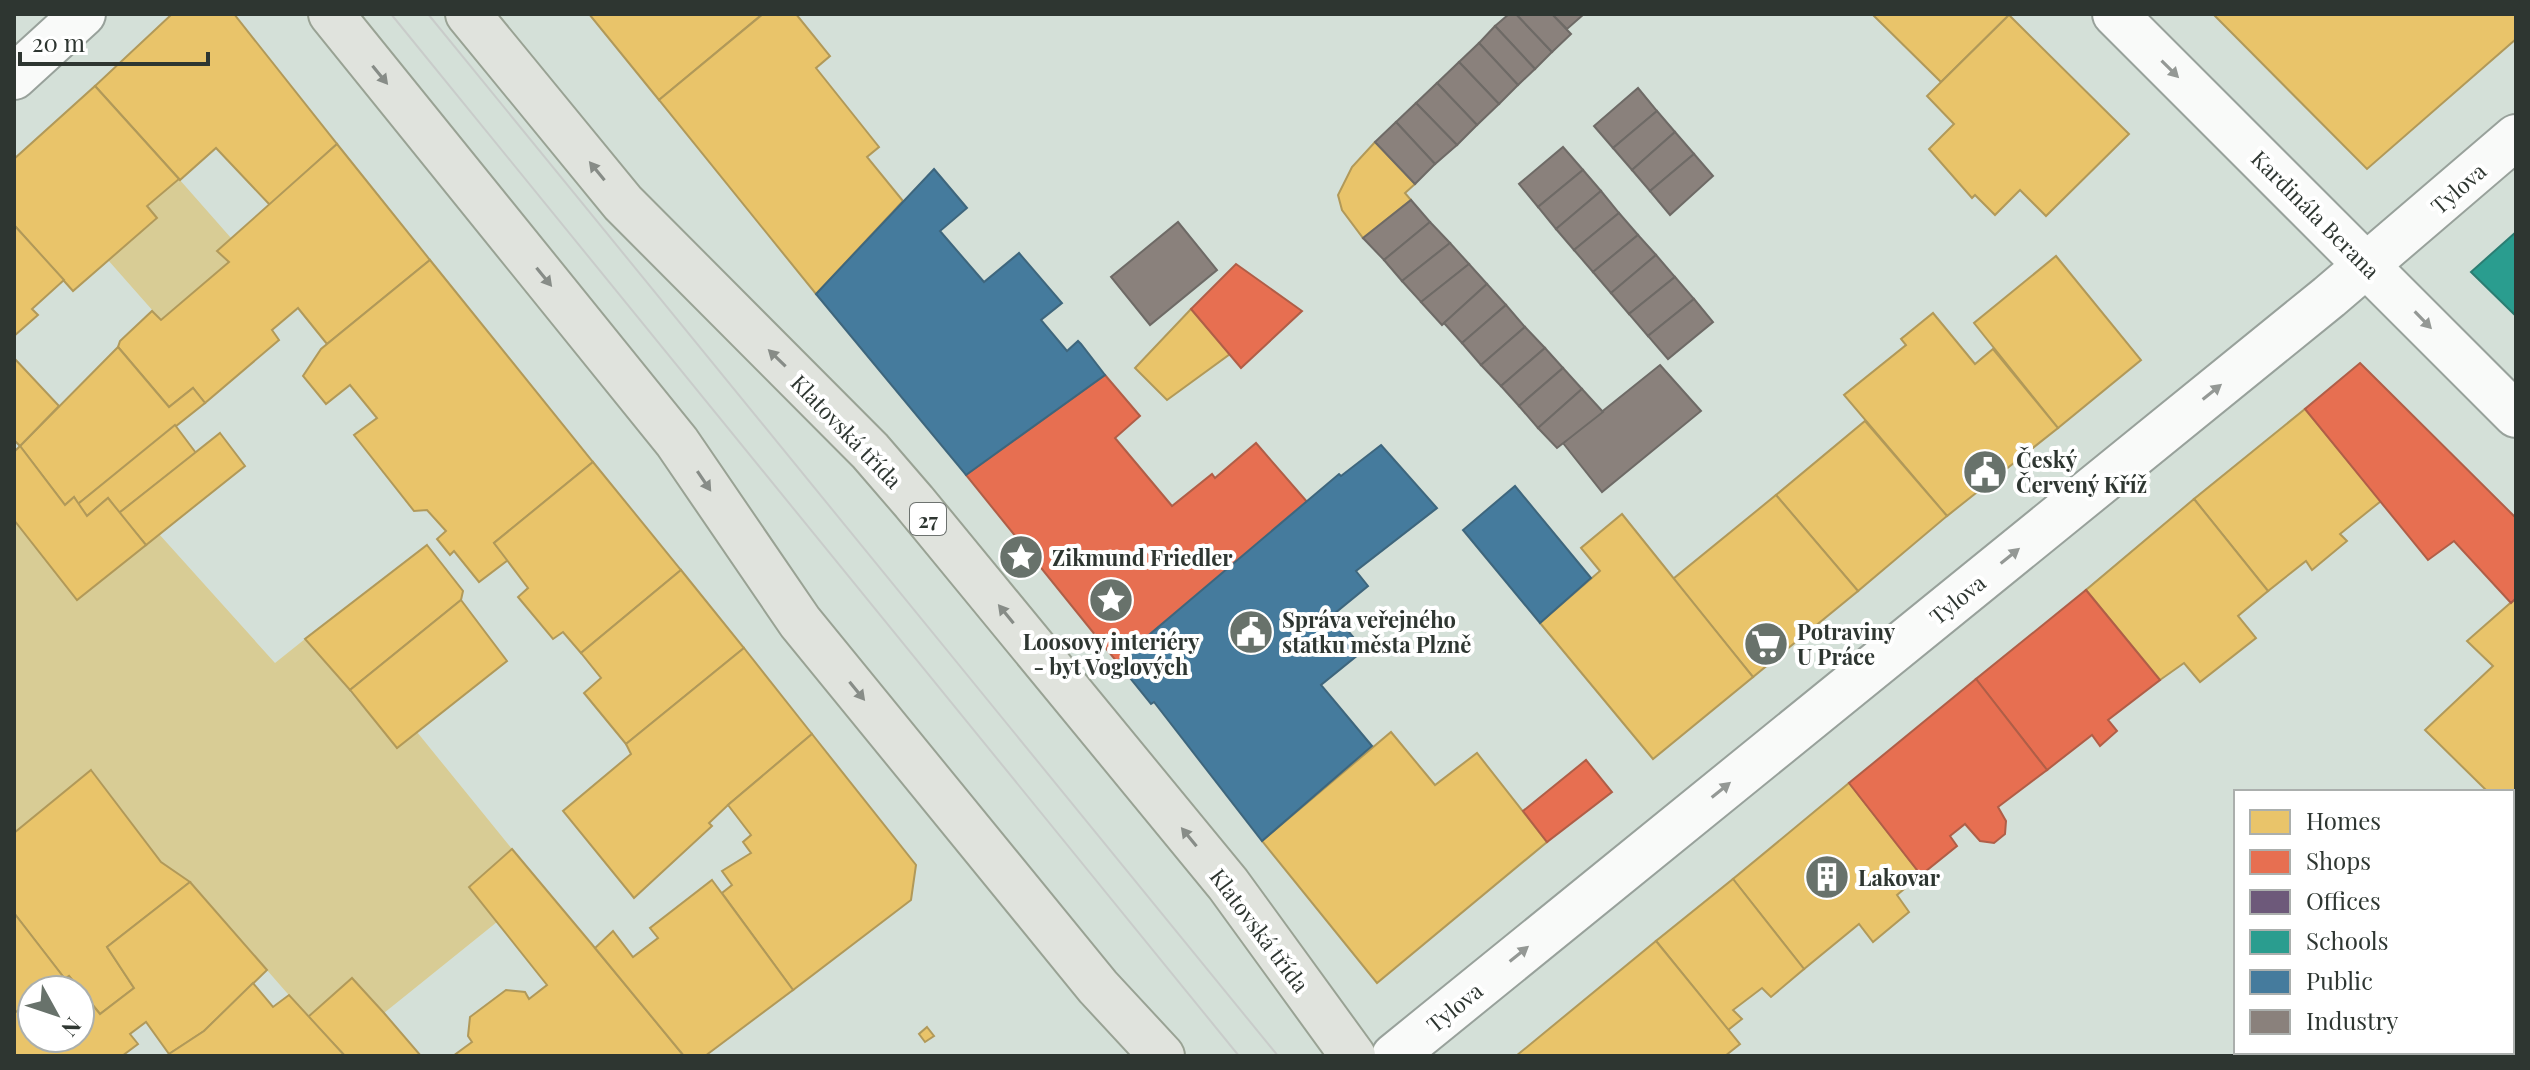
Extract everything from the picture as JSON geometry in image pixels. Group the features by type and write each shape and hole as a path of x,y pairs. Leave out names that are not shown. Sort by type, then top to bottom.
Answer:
{"main road":[{"path":"331,14 677,442 800,622 1098,987 1162,1056"},
{"name":"Klatovská třída","path":"468,14 623,203 870,451 914,502 1228,884 1353,1056"}],"street":[{"path":"14,77 83,14"},
{"name":"Kardinála Berana","path":"2115,14 2516,415"},
{"name":"Tylova","path":"1394,1056 2368,265 2516,137"}],"shaded area":[{"path":"179,179 231,238 218,251 229,262 161,320 108,260 157,219 147,206"},
{"path":"14,520 159,534 275,663 305,639 397,747 417,732 512,849 470,887 497,922 384,1013 352,978 308,1017 190,882 161,862 92,770 14,833"}],"building: Homes":[{"path":"172,14 234,14 337,144 270,205 216,148 180,180 95,86"},
{"path":"589,14 758,14 760,16 659,100"},
{"path":"763,14 796,14 830,56 816,68 879,147 867,157 903,201 816,294 659,100"},
{"path":"1872,14 2008,14 2009,15 1941,82"},
{"path":"2213,14 2516,14 2516,39 2367,169"},
{"path":"2009,15 2129,134 2046,216 2020,190 1995,215 1975,195 1972,198 1929,149 1954,124 1927,96"},
{"path":"95,86 179,179 147,206 157,218 73,291 14,225 14,159"},
{"path":"1375,142 1415,184 1405,193 1411,200 1363,238 1342,210 1338,195 1352,167"},
{"path":"337,144 430,260 327,344 298,308 272,330 279,340 205,403 193,388 169,407 118,347 120,341 152,311 161,320 229,262 217,251"},
{"path":"14,225 64,280 32,309 38,315 14,336"},
{"path":"2056,256 2141,360 2058,428 1974,323"},
{"path":"430,260 593,462 494,543 508,560 479,582 454,551 450,555 437,539 446,531 427,510 414,511 354,435 377,418 350,385 326,404 303,376 321,349"},
{"path":"1191,309 1230,354 1167,400 1135,368"},
{"path":"1933,313 1975,364 1993,349 2058,428 1947,516 1844,395 1906,345 1901,339"},
{"path":"118,347 169,407 193,388 205,403 78,504 74,497 65,505 20,446"},
{"path":"14,358 59,406 20,446 14,440"},
{"path":"2305,409 2381,501 2340,534 2347,541 2312,570 2306,561 2268,591 2194,499"},
{"path":"1865,421 1947,516 1858,591 1776,495"},
{"path":"175,425 196,453 119,513 108,498 87,516 78,504"},
{"path":"220,433 245,466 146,545 119,513"},
{"path":"20,446 65,505 74,497 87,516 108,498 146,545 77,600 14,520 14,452"},
{"path":"593,462 681,570 581,653 563,632 553,639 518,597 528,588 494,543"},
{"path":"1776,495 1858,591 1753,677 1673,579"},
{"path":"2194,499 2268,591 2238,616 2256,638 2200,682 2184,663 2160,680 2086,590"},
{"path":"1622,514 1753,677 1653,759 1540,623 1600,571 1581,548"},
{"path":"427,545 463,591 461,600 350,690 305,639"},
{"path":"681,570 744,648 626,744 584,693 601,678 581,653"},
{"path":"2516,598 2516,820 2514,790 2486,790 2425,730 2493,666 2467,641"},
{"path":"461,600 507,661 397,748 350,690"},
{"path":"744,648 812,734 728,805 709,823 712,826 634,898 563,811 631,754 626,744"},
{"path":"1391,732 1435,785 1477,753 1547,842 1377,983 1262,841"},
{"path":"812,734 916,865 911,900 793,990 722,893 732,885 722,871 751,853 743,842 751,835 728,805"},
{"path":"91,770 161,862 190,882 107,947 134,988 100,1014 96,1009 96,974 61,974 14,913 14,833"},
{"name":"Lakovar","path":"1849,783 1921,875 1897,895 1909,912 1873,942 1859,924 1804,969 1733,879"},
{"path":"512,849 684,1056 453,1056 472,1042 468,1036 470,1017 506,990 525,992 529,999 547,985 469,887"},
{"path":"1733,879 1804,969 1771,997 1762,988 1733,1010 1742,1019 1728,1030 1656,941"},
{"path":"712,880 793,990 705,1056 684,1056 595,948 613,931 633,957 658,938 650,928"},
{"path":"190,882 267,970 204,1031 169,1054 146,1022 130,1034 138,1044 122,1056 14,1056 16,1012 16,1054 96,1054 96,1009 100,1014 134,988 107,947"},
{"path":"14,913 61,974 16,974 14,1013"},
{"path":"1656,941 1740,1044 1725,1056 1516,1056"},
{"path":"352,978 421,1056 345,1056 308,1017"},
{"path":"253,983 273,1007 289,995 345,1056 166,1056 204,1031"},
{"path":"927,1027 934,1036 925,1042 919,1034"}],"building: Shops":[{"path":"1236,264 1302,311 1241,368 1191,309"},
{"path":"2360,363 2516,518 2516,598 2511,603 2454,541 2428,560 2305,409"},
{"path":"1105,375 1140,416 1115,438 1172,506 1212,474 1215,478 1256,443 1308,503 1117,662 966,475"},
{"path":"2086,590 2160,680 2108,720 2117,731 2100,746 2092,735 2047,770 1976,679"},
{"path":"1976,679 2047,770 1998,807 2006,821 2005,834 1994,843 1980,841 1965,824 1950,836 1957,846 1921,875 1849,783"},
{"path":"1586,760 1612,792 1547,842 1523,811"},
{"path":"2514,1038 2516,1040 2516,1056 2443,1056 2514,1054"}],"building: Offices":[{"path":"2516,1014 2516,1040 2514,1038"}],"building: Schools":[{"path":"2516,232 2516,316 2471,272"}],"building: Public":[{"path":"934,169 967,208 940,231 984,282 1019,253 1062,303 1041,320 1067,351 1078,341 1105,375 966,475 816,294"},
{"name":"Správa veřejného statku města Plzně","path":"1381,445 1437,508 1356,571 1368,586 1334,614 1364,650 1321,685 1372,746 1262,841 1154,702 1151,704 1117,662 1339,474 1341,476"},
{"path":"1515,486 1591,578 1540,623 1463,530"}],"building: Industry":[{"path":"1509,14 1516,14 1552,52 1535,69 1495,26"},
{"path":"1516,14 1552,14 1571,34 1552,52"},
{"path":"1552,14 1584,14 1567,29"},
{"path":"1495,26 1535,69 1518,85 1479,43"},
{"path":"1479,43 1518,85 1499,104 1459,62"},
{"path":"1459,62 1499,104 1477,125 1437,83"},
{"path":"1437,83 1477,125 1457,145 1416,103"},
{"path":"1638,88 1657,111 1613,148 1594,126"},
{"path":"1416,103 1457,145 1435,164 1396,122"},
{"path":"1657,111 1675,132 1632,170 1613,148"},
{"path":"1396,122 1435,164 1415,184 1375,142"},
{"path":"1675,132 1694,154 1650,191 1632,170"},
{"path":"1563,147 1583,170 1538,207 1519,184"},
{"path":"1694,154 1713,176 1670,215 1650,191"},
{"path":"1583,170 1601,191 1556,229 1538,207"},
{"path":"1601,191 1619,213 1574,250 1556,229"},
{"path":"1411,200 1430,222 1384,260 1363,238"},
{"path":"1619,213 1638,235 1593,272 1574,250"},
{"path":"1178,222 1217,270 1150,325 1111,277"},
{"path":"1430,222 1450,243 1402,281 1384,260"},
{"path":"1638,235 1656,255 1611,293 1593,272"},
{"path":"1450,243 1469,264 1421,302 1402,281"},
{"path":"1656,255 1675,277 1629,314 1611,293"},
{"path":"1469,264 1487,284 1442,325 1421,302"},
{"path":"1675,277 1694,299 1648,336 1629,314"},
{"path":"1487,284 1506,305 1462,343 1444,323"},
{"path":"1694,299 1713,322 1668,359 1648,336"},
{"path":"1506,305 1525,327 1481,365 1462,343"},
{"path":"1525,327 1545,348 1501,386 1481,365"},
{"path":"1545,348 1563,368 1519,406 1501,386"},
{"path":"1660,365 1701,411 1602,492 1563,443"},
{"path":"1563,368 1582,389 1538,428 1519,406"},
{"path":"1582,389 1603,412 1557,448 1538,428"}],"tram line":[{"path":"391,14 1239,1056"},
{"path":"428,14 1278,1056"}],"place":[{"name":"Český Červený Kříž","path":"1985,472"},
{"name":"Zikmund Friedler","path":"1021,557"},
{"name":"Loosovy interiéry - byt Voglových","path":"1111,600"},
{"name":"Správa veřejného statku města Plzně","path":"1251,632"},
{"name":"Potraviny U Práce","path":"1766,644"},
{"name":"Lakovar","path":"1827,877"}]}
